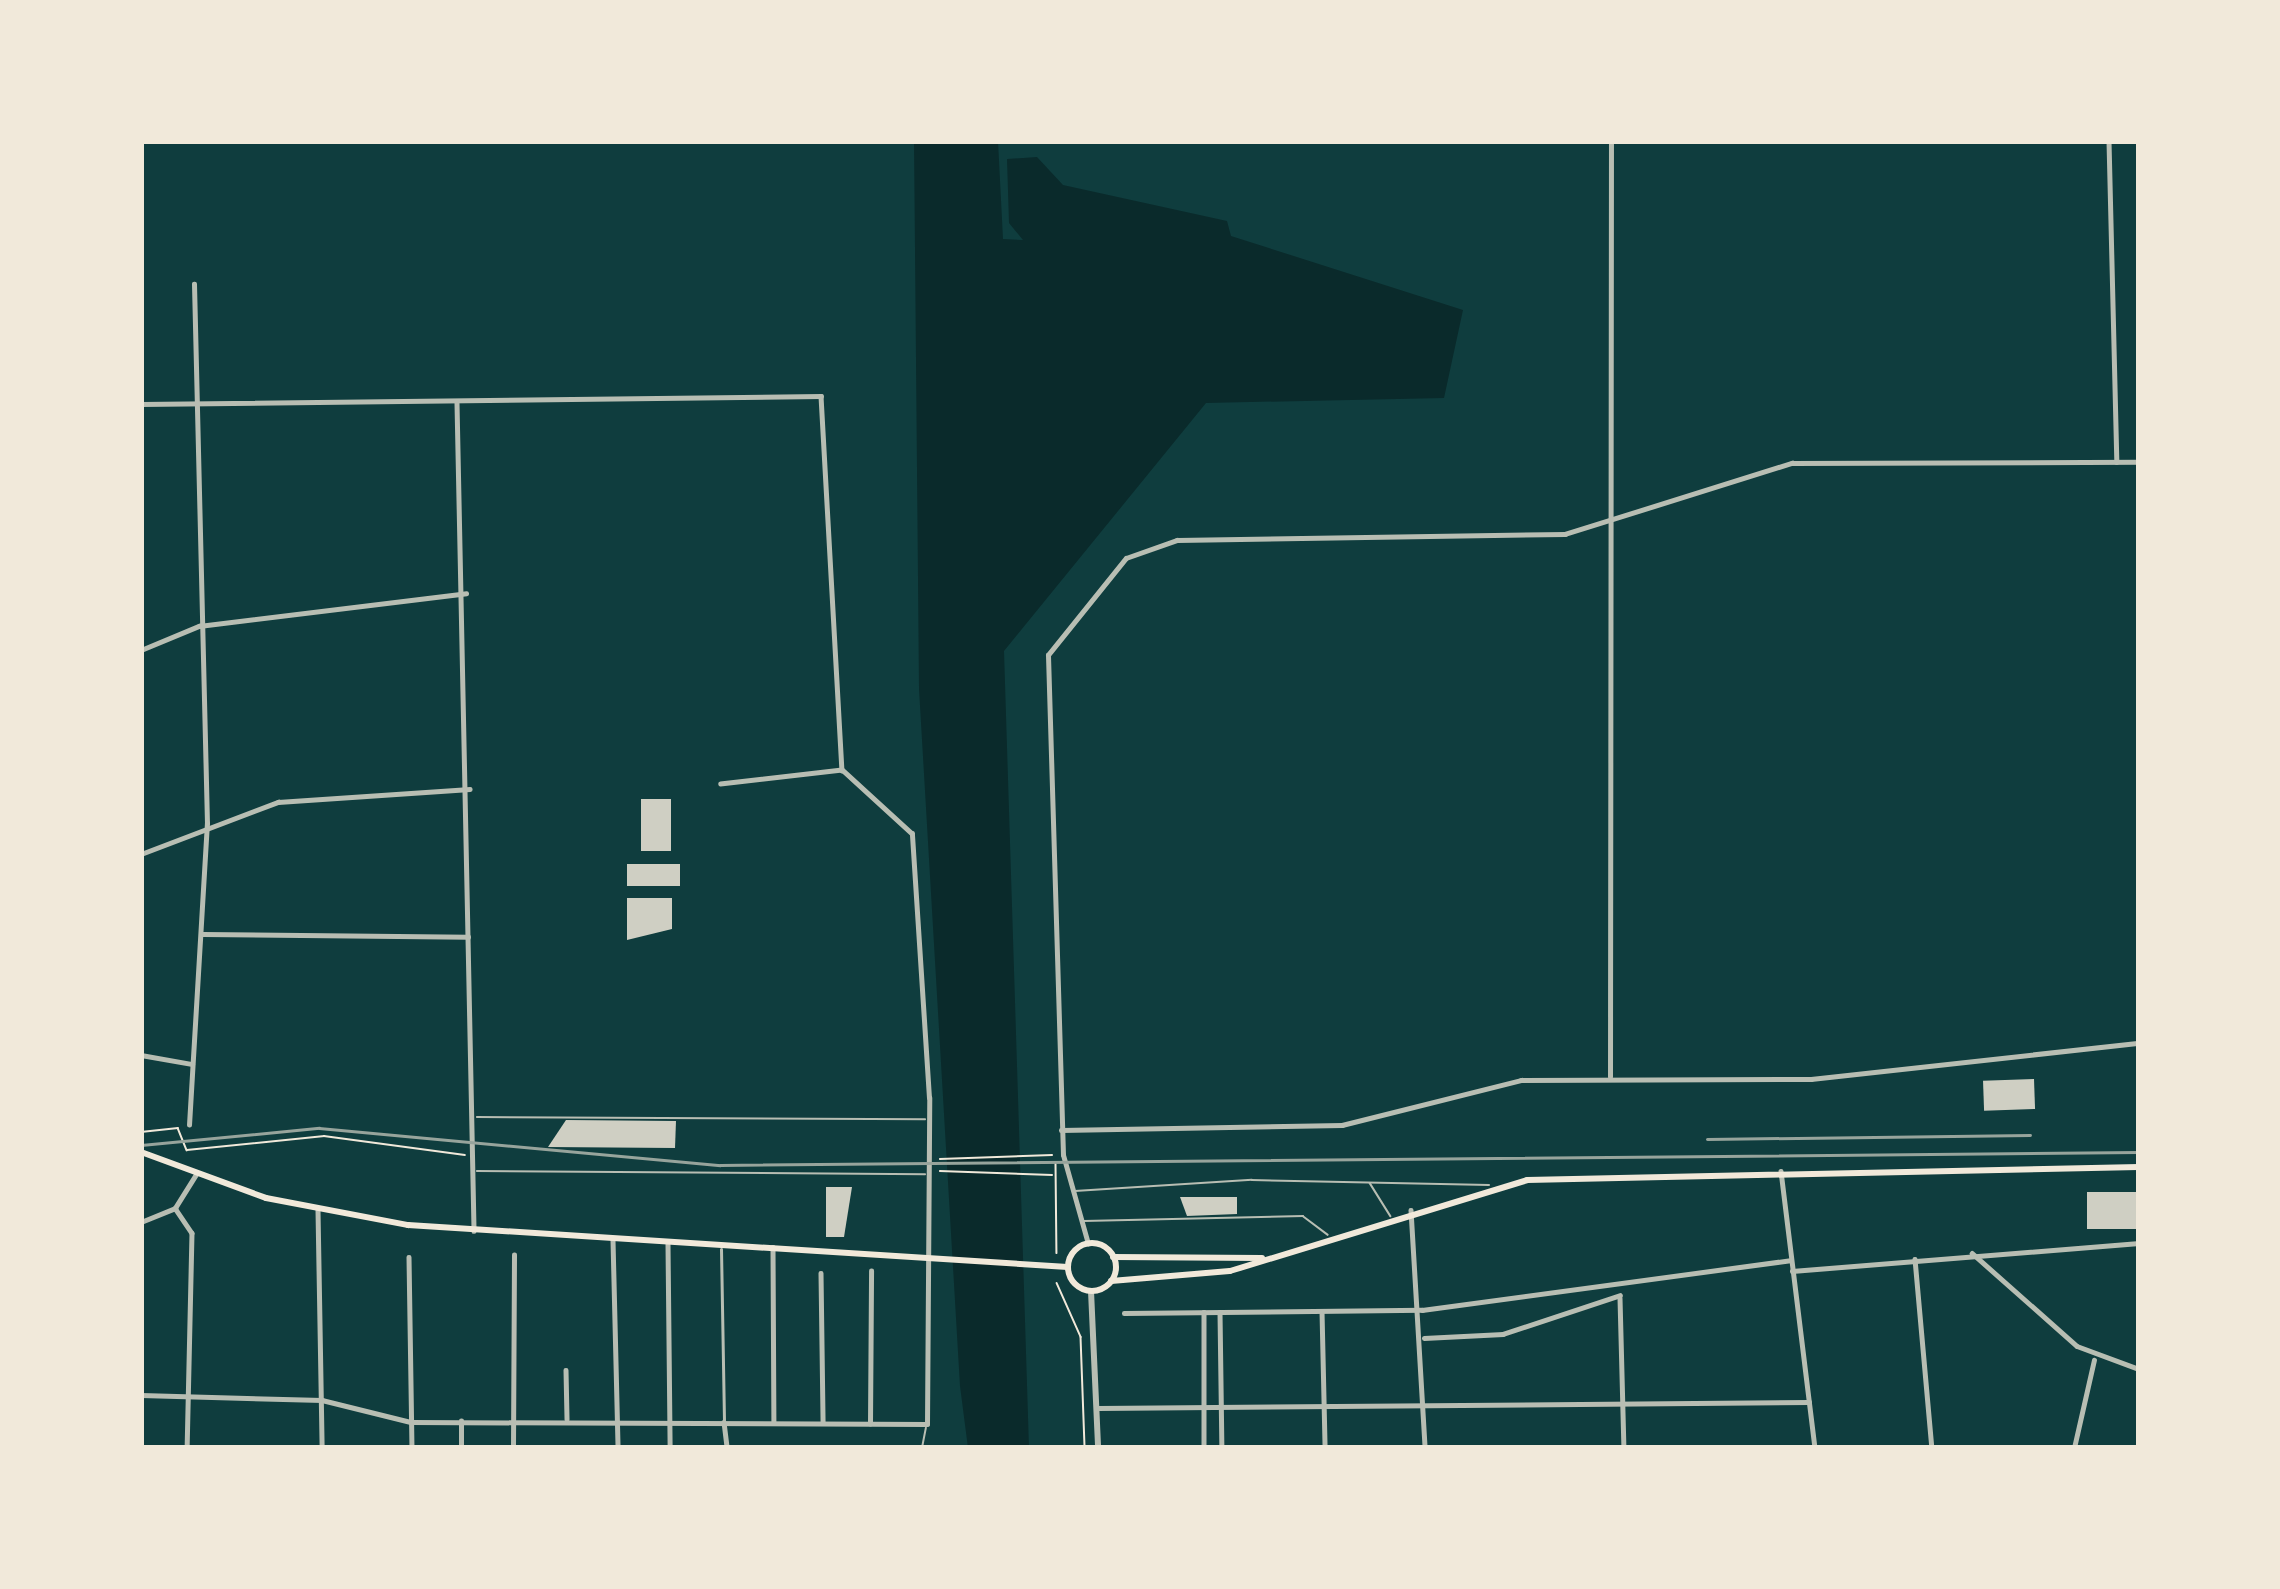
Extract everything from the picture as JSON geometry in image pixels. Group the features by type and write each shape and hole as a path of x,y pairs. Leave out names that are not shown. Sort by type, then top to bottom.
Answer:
{"main road":[{"path":"141,1152 196,1175 318,1210 473,1232 772,1246 950,1264 1068,1267 1091,1291 1111,1281 1271,1258 1489,1186 1781,1171 2139,1167"},
{"path":"1068,1267 1088,1244 1113,1257 1271,1258"},
{"path":"1111,1281 1113,1257"}],"street":[{"path":"1610,1079 1611,141"},
{"path":"2110,141 2117,462"},
{"path":"189,1125 207,824 194,284"},
{"path":"141,404 457,404 820,396 832,746 842,770 901,817 918,856 932,1262 927,1424 670,1418 411,1422 322,1400 141,1395"},
{"path":"457,404 470,789 473,1232"},
{"path":"1088,1244 1070,1193 1061,1130 1048,656 1126,558 1178,540 1541,536 1614,522 1708,480 1792,463 2139,462"},
{"path":"141,650 200,626 466,593"},
{"path":"721,784 842,770"},
{"path":"141,854 207,824 278,802 470,789"},
{"path":"203,934 469,937"},
{"path":"1061,1130 1362,1123 1507,1082 1811,1079 2139,1043"},
{"path":"141,1055 192,1064"},
{"path":"1781,1171 1815,1448"},
{"path":"141,1222 175,1208 196,1175"},
{"path":"175,1208 192,1233 187,1448"},
{"path":"318,1210 322,1448"},
{"path":"1412,1210 1423,1310 1425,1448"},
{"path":"613,1240 619,1448"},
{"path":"668,1243 670,1448"},
{"path":"1792,1271 2139,1243"},
{"path":"720,1245 728,1448"},
{"path":"772,1246 774,1421"},
{"path":"1972,1253 2094,1358 2139,1370"},
{"path":"514,1255 514,1448"},
{"path":"409,1257 412,1448"},
{"path":"1124,1312 1423,1310 1620,1291 1790,1259"},
{"path":"1915,1259 1932,1448"},
{"path":"870,1424 871,1270"},
{"path":"821,1273 823,1423"},
{"path":"1091,1291 1098,1448"},
{"path":"1423,1338 1503,1334 1620,1291"},
{"path":"1620,1291 1624,1448"},
{"path":"1322,1311 1325,1448"},
{"path":"1204,1312 1204,1448"},
{"path":"1220,1312 1222,1448"},
{"path":"2074,1448 2094,1358"},
{"path":"566,1370 567,1419"},
{"path":"1098,1408 1622,1409 1809,1402"},
{"path":"461,1421 461,1448"}],"lane":[{"path":"471,1118 929,1119"},
{"path":"473,1171 930,1172"},
{"path":"1367,1180 1391,1216"},
{"path":"1070,1193 1367,1180 1489,1186"},
{"path":"1081,1222 1303,1216 1330,1238"},
{"path":"922,1448 927,1424"}],"path":[{"path":"141,1132 178,1128 187,1150 324,1136 476,1156"},
{"path":"943,1159 1056,1155 1057,1253"},
{"path":"930,1172 1056,1175"},
{"path":"1058,1219 1076,1211"},
{"path":"1057,1282 1082,1337 1085,1448"}],"water":[{"path":"914,141 998,141 1003,239 1023,240 1009,223 1007,159 1037,157 1063,185 1227,221 1231,236 1463,310 1444,398 1206,403 1004,651 1029,1448 968,1448 960,1386 919,689"}],"building":[{"path":"641,799 671,799 671,851 641,851"},
{"path":"627,864 680,864 680,886 627,886"},
{"path":"627,898 672,898 672,929 627,940"},
{"path":"2034,1079 2035,1109 1984,1111 1983,1081"},
{"path":"566,1120 676,1121 675,1148 548,1147"},
{"path":"826,1187 852,1187 844,1237 826,1237"},
{"path":"2087,1192 2139,1192 2139,1229 2087,1229"},
{"path":"1180,1197 1237,1197 1237,1214 1187,1216"}],"railway":[{"path":"141,1145 319,1128 720,1165 2139,1152"},
{"path":"1707,1139 2030,1135"}]}
